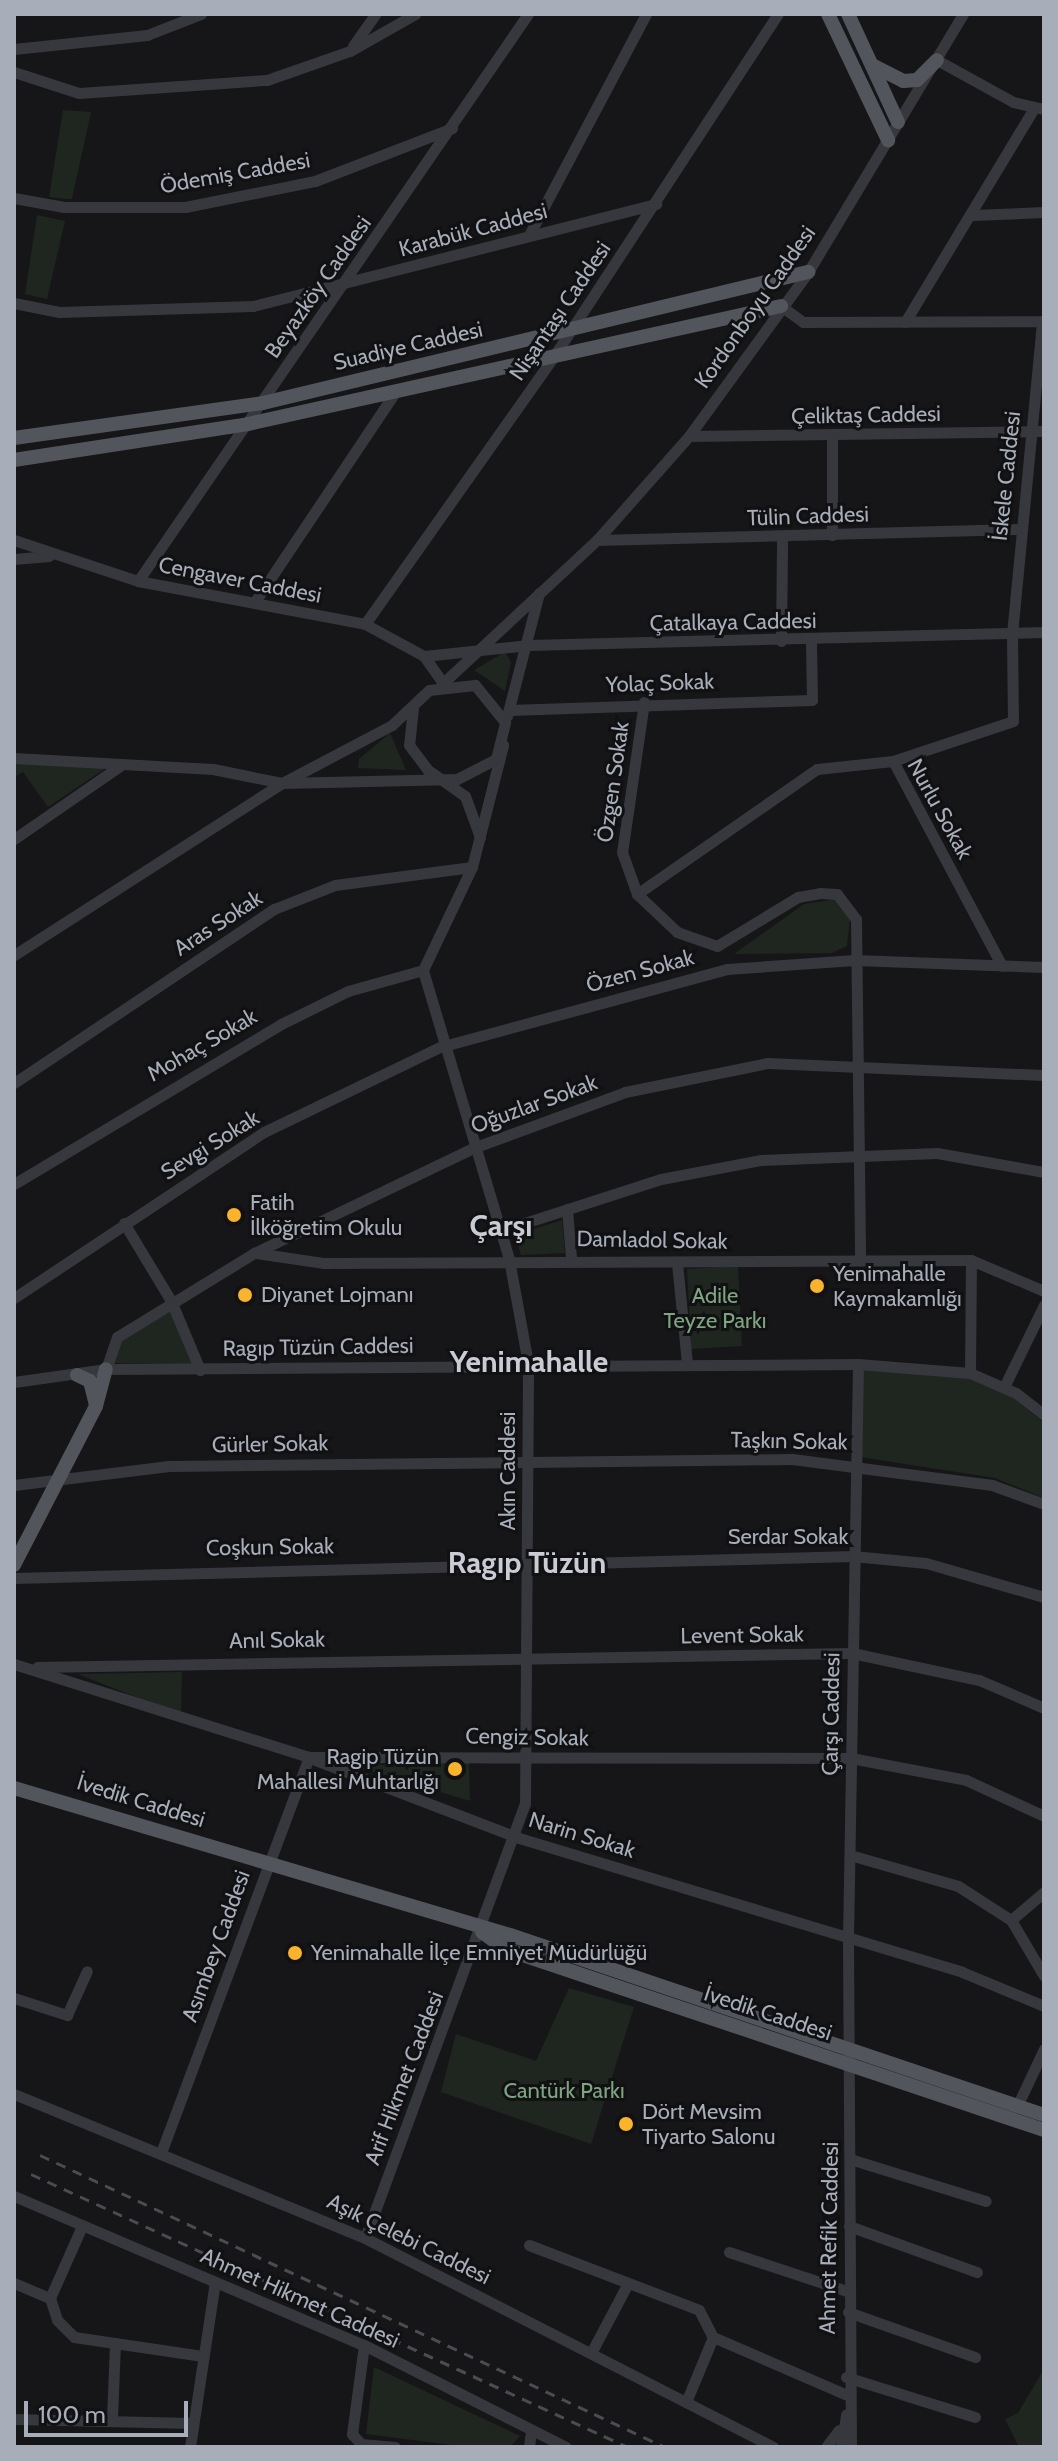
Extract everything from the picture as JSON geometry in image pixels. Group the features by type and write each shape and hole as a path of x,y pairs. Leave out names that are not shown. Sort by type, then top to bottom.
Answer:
{"main road":[{"path":"828,14 888,140"},
{"path":"851,16 868,61 898,122"},
{"path":"868,61 903,81 917,80 937,60"},
{"name":"Suadiye Caddesi","path":"14,438 263,403 808,272"},
{"name":"Suadiye Caddesi","path":"14,460 248,424 781,306"},
{"path":"14,1565 96,1406 106,1369"},
{"path":"77,1375 90,1381 96,1406"},
{"name":"İvedik Caddesi","path":"14,1788 268,1863 482,1932 505,1949 1018,2104 1044,2115"},
{"name":"İvedik Caddesi","path":"851,2056 1044,2130"}],"street":[{"path":"14,49 147,35 201,14"},
{"path":"350,51 375,14"},
{"path":"14,72 59,92 161,92 267,80 350,51 415,14"},
{"name":"Beyazköy Caddesi","path":"138,581 263,403 341,285 454,127 528,14"},
{"path":"529,235 646,14"},
{"name":"Nişantaşı Caddesi","path":"365,624 554,356 778,14"},
{"name":"Kordonboyu Caddesi","path":"443,683 475,649 597,540 689,436 808,272 963,14"},
{"path":"838,35 851,16"},
{"path":"905,322 1039,109 937,60"},
{"name":"Ödemiş Caddesi","path":"14,198 64,207 185,207 315,181 454,127"},
{"name":"Karabük Caddesi","path":"14,303 59,312 253,306 656,204"},
{"path":"973,215 1044,212"},
{"path":"781,306 803,322 1043,321"},
{"name":"İskele Caddesi","path":"893,761 1013,721 1012,634 1020,529 1038,431 1043,321"},
{"path":"254,603 395,392"},
{"name":"Çeliktaş Caddesi","path":"689,436 832,437 1038,431"},
{"path":"832,437 832,535"},
{"name":"Tülin Caddesi","path":"597,540 1020,529"},
{"path":"781,641 782,537"},
{"name":"Cengaver Caddesi","path":"14,540 51,556 138,581 365,624 424,656 443,683"},
{"path":"14,559 51,556"},
{"path":"423,970 472,867 503,745 505,722 529,645 539,593"},
{"name":"Çatalkaya Caddesi","path":"424,656 529,645 811,641 1044,632"},
{"name":"Yolaç Sokak","path":"509,710 644,702 812,700 811,641"},
{"path":"14,955 282,783 334,761 443,683 475,685 505,722"},
{"path":"417,701 409,745 465,796 480,837"},
{"name":"Özgen Sokak","path":"644,702 622,852 637,894 677,932 717,946 798,897 837,894 861,936 855,960"},
{"path":"14,758 213,769 282,783 472,777 503,745"},
{"name":"Nurlu Sokak","path":"637,894 808,774 893,761 1002,966"},
{"path":"14,839 120,766"},
{"name":"Aras Sokak","path":"14,1083 274,909 335,885 472,867"},
{"path":"855,960 855,1153 860,1258"},
{"name":"Özen Sokak","path":"440,1047 727,969 855,960 1044,967"},
{"name":"Akın Caddesi","path":"423,970 440,1047 509,1259 528,1363 527,1655 519,1838 482,1932"},
{"name":"Mohaç Sokak","path":"14,1184 281,1024 348,991 423,970"},
{"name":"Sevgi Sokak","path":"14,1298 264,1132 440,1047"},
{"name":"Oğuzlar Sokak","path":"106,1369 117,1337 171,1301 254,1253 473,1148 625,1092 768,1063 856,1063 1044,1075"},
{"path":"500,1231 704,1171 855,1153 937,1153 1044,1172"},
{"path":"567,1209 571,1258"},
{"path":"124,1223 171,1301 200,1370"},
{"name":"Damladol Sokak","path":"254,1253 324,1263 571,1258 677,1263 860,1258 971,1260 1044,1291"},
{"path":"970,1373 971,1260"},
{"path":"677,1263 687,1363"},
{"path":"1004,1387 1044,1305"},
{"name":"Ragıp Tüzün Caddesi","path":"14,1382 106,1369 528,1363 858,1364 970,1373 1004,1387 1044,1415"},
{"name":"Çarşı Caddesi","path":"851,2056 848,1938 858,1364"},
{"name":"Taşkın Sokak","path":"527,1462 854,1462 992,1485 1044,1504"},
{"name":"Gürler Sokak","path":"14,1485 169,1466 527,1462"},
{"name":"Serdar Sokak","path":"527,1563 853,1556 926,1563 1044,1597"},
{"name":"Coşkun Sokak","path":"14,1578 527,1563"},
{"name":"Levent Sokak","path":"527,1655 852,1653 979,1680 1044,1708"},
{"name":"Anıl Sokak","path":"28,1667 527,1655"},
{"name":"Cengiz Sokak","path":"14,1664 309,1757 851,1758 966,1780 1044,1816"},
{"name":"Narin Sokak","path":"309,1757 519,1838 962,1972 1044,2006"},
{"name":"Asımbey Caddesi","path":"162,2150 309,1757"},
{"path":"850,1855 958,1886 1011,1920 1044,1976"},
{"path":"1011,1920 1044,1892"},
{"name":"Arif Hikmet Caddesi","path":"365,2238 482,1932"},
{"path":"14,1998 67,2015 87,1971"},
{"path":"1018,2104 1044,2049"},
{"name":"Ahmet Refik Caddesi","path":"841,2447 847,2395 851,2056"},
{"name":"Aşık Çelebi Caddesi","path":"14,2094 162,2150 365,2238 774,2447"},
{"path":"850,2159 986,2201"},
{"name":"Ahmet Hikmet Caddesi","path":"14,2196 364,2345 566,2447"},
{"path":"82,2226 50,2298 57,2320 74,2337 203,2356"},
{"path":"849,2226 977,2272"},
{"path":"529,2245 699,2310 713,2337 847,2395"},
{"path":"729,2252 847,2291"},
{"path":"190,2447 215,2282"},
{"path":"14,2283 50,2298"},
{"path":"591,2353 628,2283"},
{"path":"848,2312 975,2357"},
{"path":"686,2402 713,2337"},
{"path":"112,2418 115,2343"},
{"path":"364,2345 352,2434 361,2444 395,2447"},
{"path":"846,2377 975,2417"},
{"path":"14,2419 112,2418 193,2423"},
{"path":"826,2447 844,2420"},
{"name":"Ahmet Refik Caddesi","path":"844,2420 851,2447"},
{"path":"529,2447 531,2430"}],"green space":[{"path":"63,110 91,112 72,199 49,197"},
{"path":"37,215 65,221 47,299 25,294"},
{"path":"505,652 511,662 505,691 474,670"},
{"path":"390,733 406,770 358,768 359,759"},
{"path":"14,762 106,768 48,807 23,772 14,777"},
{"path":"836,899 850,919 847,946 832,953 734,954 804,904"},
{"path":"562,1220 565,1253 521,1255 515,1235"},
{"name":"Adile Teyze Parkı","path":"738,1266 742,1346 691,1349 687,1269"},
{"path":"171,1306 195,1364 114,1363 121,1340"},
{"path":"864,1365 968,1378 1014,1398 1044,1423 1044,1498 995,1478 860,1457"},
{"path":"182,1672 181,1715 78,1674"},
{"path":"469,1761 470,1801 354,1766"},
{"name":"Cantürk Parkı","path":"569,1988 634,2007 591,2144 441,2092 456,2034 536,2061"},
{"path":"374,2367 520,2436 510,2447 466,2447 366,2434"},
{"path":"1044,2369 1044,2447 1019,2447 1005,2419 1018,2413"}],"railway":[{"path":"40,2155 665,2447"},
{"path":"31,2174 628,2447"}],"place":[{"name":"Fatih İlköğretim Okulu","path":"234,1215"},
{"name":"Yenimahalle Kaymakamlığı","path":"817,1286"},
{"name":"Diyanet Lojmanı","path":"245,1295"},
{"name":"Ragip Tüzün Mahallesi Muhtarlığı","path":"455,1769"},
{"name":"Yenimahalle İlçe Emniyet Müdürlüğü","path":"295,1953"},
{"name":"Dört Mevsim Tiyarto Salonu","path":"626,2124"}],"district":[{"name":"Çarşı","path":"501,1226"},
{"name":"Yenimahalle","path":"529,1362"},
{"name":"Ragıp Tüzün","path":"527,1563"}]}
